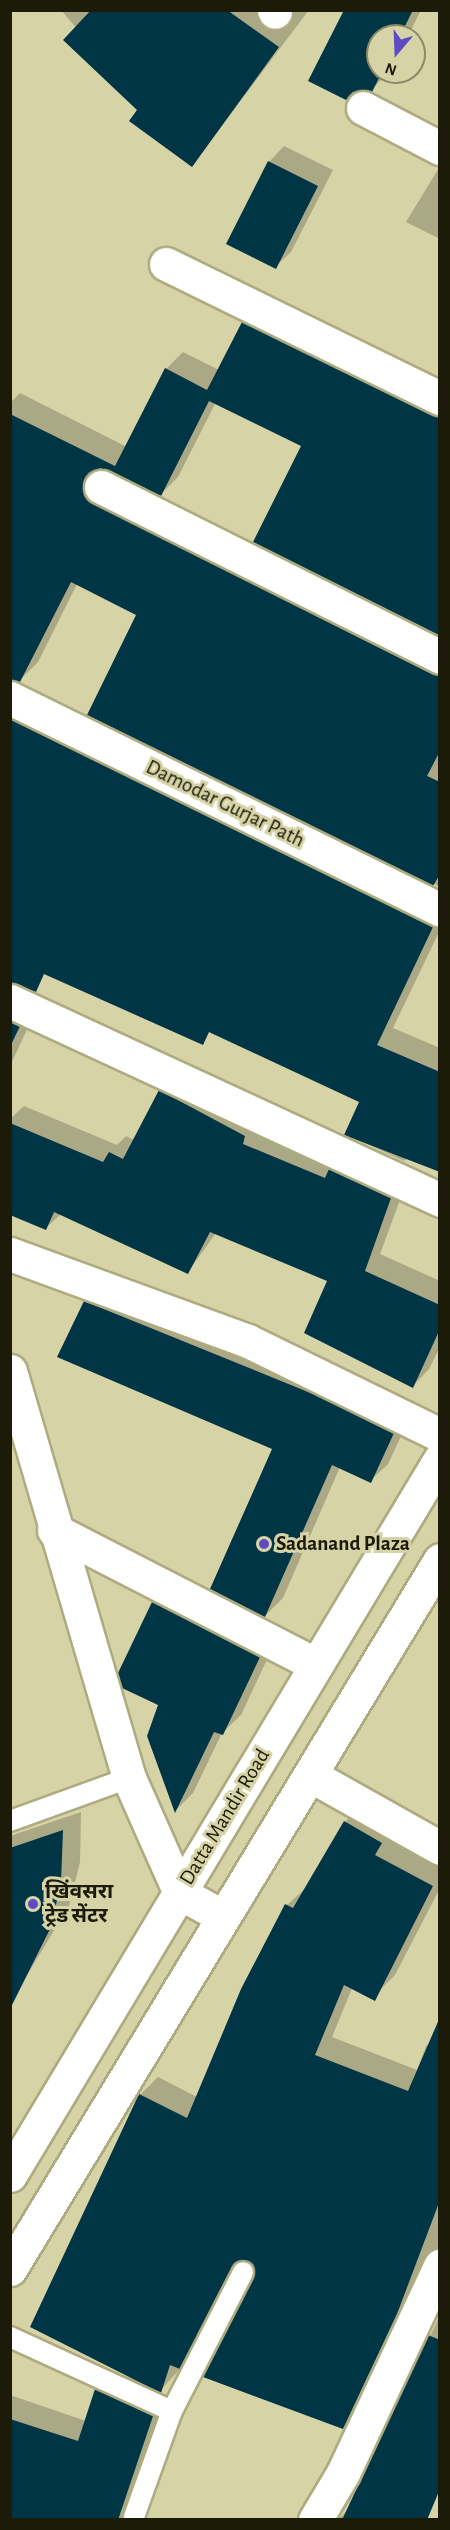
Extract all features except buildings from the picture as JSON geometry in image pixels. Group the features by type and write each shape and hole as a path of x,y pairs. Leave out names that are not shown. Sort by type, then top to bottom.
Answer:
{"street":[{"path":"363,108 440,148"},
{"path":"166,264 440,398"},
{"path":"101,487 440,657"},
{"name":"Damodar Gurjar Path","path":"10,698 440,910"},
{"path":"10,1000 440,1200"},
{"path":"10,1254 248,1341 440,1435"},
{"path":"10,1371 54,1530 129,1778 180,1893 220,1916"},
{"name":"Datta Mandir Road","path":"10,2175 440,1459"},
{"path":"54,1530 315,1664"},
{"path":"10,2269 220,1916 310,1775 440,1560"},
{"path":"310,1775 440,1848"},
{"path":"315,2520 343,2473 440,2266"}],"lane":[{"path":"10,1821 129,1778"},
{"path":"134,2517 172,2410 243,2272"},
{"path":"10,2337 172,2410"}],"place":[{"name":"Sadanand Plaza","path":"264,1544"},
{"name":"खिंवसरा ट्रेड सेंटर","path":"33,1904"}]}
